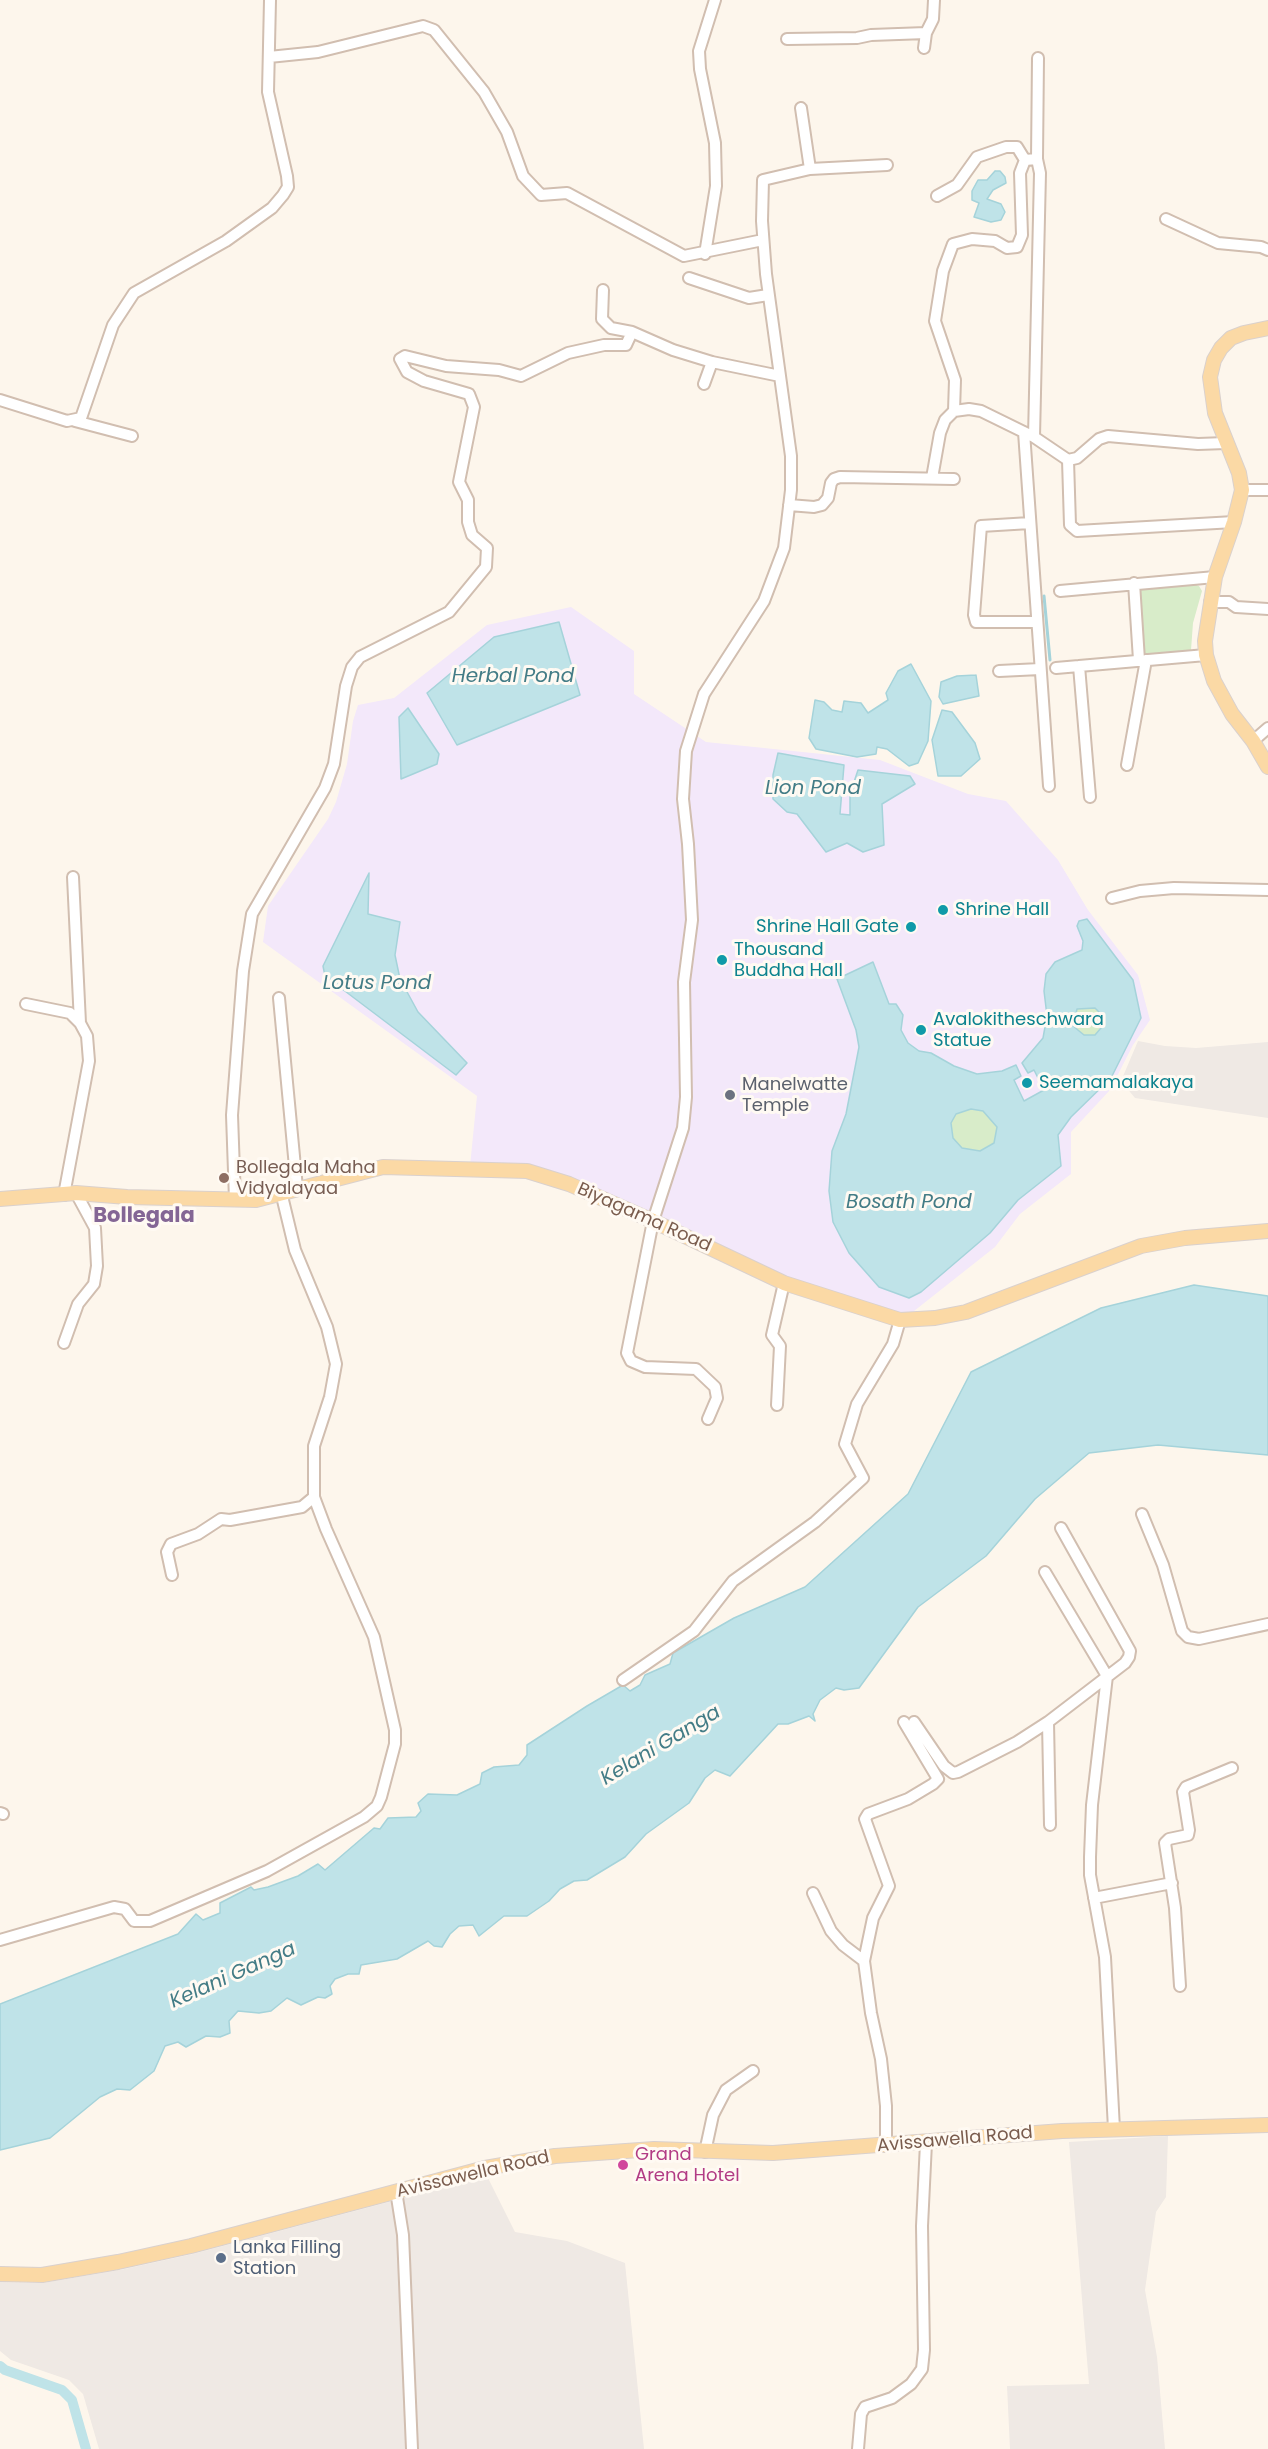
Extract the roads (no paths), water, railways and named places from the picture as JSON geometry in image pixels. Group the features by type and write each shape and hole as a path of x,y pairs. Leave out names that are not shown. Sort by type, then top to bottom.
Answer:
{"main road":[{"path":"1268,328 1231,338 1214,360 1210,377 1215,413 1239,473 1242,490 1234,522 1215,577 1206,628 1206,655 1214,681 1232,714 1253,741 1268,767"},
{"name":"Biyagama Road","path":"0,1199 70,1194 256,1200 383,1167 527,1171 568,1184 653,1221 784,1283 900,1320 935,1318 966,1312 1141,1246 1185,1238 1268,1231"},
{"name":"Avissawella Road","path":"5,2274 42,2275 118,2262 191,2246 486,2168 555,2156 654,2150 773,2153 1114,2129 1268,2125"}],"street":[{"path":"0,400 68,421 81,417 113,325 134,293 235,234 272,208 288,187 269,104 270,0"},
{"path":"705,254 716,186 715,143 700,69 699,51 715,0"},
{"path":"924,48 926,33 933,19 934,0"},
{"path":"269,57 318,52 423,26 434,30 484,92 507,132 524,177 541,195 567,194 684,256 705,254 763,240"},
{"path":"787,39 857,38 871,35 926,33"},
{"path":"1038,58 1037,159 1040,173 1029,434 1030,524 1049,786"},
{"path":"801,108 810,169"},
{"path":"938,196 957,185 977,157 1006,147 1017,147 1025,160"},
{"path":"1025,160 1037,159"},
{"path":"954,411 955,380 935,321 943,271 953,244 972,239 995,241 1006,248 1017,247 1022,235 1020,173 1025,160"},
{"path":"708,1419 717,1398 715,1387 696,1369 645,1367 631,1361 627,1353 653,1221 683,1128 686,1097 684,982 692,920 683,799 686,751 704,694 764,601 784,548 789,505 791,456 768,295 763,240 763,180 810,169 887,165"},
{"path":"1166,219 1218,243 1261,247 1268,250"},
{"path":"689,278 749,298 768,295"},
{"path":"603,290 602,318 611,328 632,332 673,350 712,362 780,376"},
{"path":"235,1200 232,1115 243,971 252,914 325,788 334,764 346,686 352,667 360,657 449,612 486,567 487,548 472,535 468,522 468,500 459,482 474,407 469,394 424,381 407,372 400,359 405,356 446,366 499,369 521,376 568,353 604,345 626,345 632,332"},
{"path":"704,384 712,362"},
{"path":"932,478 940,433 945,420 954,411 969,409 981,411 1029,434 1068,460 1077,458 1099,439 1108,436 1198,444 1226,443"},
{"path":"75,420 132,436"},
{"path":"1068,460 1070,525 1077,531 1234,522"},
{"path":"789,505 814,507 822,505 828,498 831,483 840,477 954,478"},
{"path":"1242,490 1268,490"},
{"path":"1030,524 981,526 974,615 976,622 1037,622"},
{"path":"1060,591 1215,577"},
{"path":"1127,765 1143,660 1134,583"},
{"path":"1210,602 1229,602 1236,607 1268,609"},
{"path":"1056,668 1206,655"},
{"path":"1079,666 1090,797"},
{"path":"999,671 1040,669"},
{"path":"1253,741 1268,728"},
{"path":"73,877 80,1023"},
{"path":"1112,898 1140,891 1174,888 1268,890"},
{"path":"279,998 297,1188"},
{"path":"26,1004 70,1014 80,1023 87,1036 89,1061 70,1194 95,1228 98,1266 94,1284 78,1304 64,1343"},
{"path":"0,1940 114,1906 125,1909 134,1921 150,1921 267,1871 364,1817 377,1806 388,1777 395,1744 395,1730 374,1637 326,1529 315,1497 314,1446 330,1396 336,1364 327,1327 295,1250 281,1192"},
{"path":"777,1405 780,1346 772,1335 784,1283"},
{"path":"623,1680 694,1631 734,1581 815,1522 863,1478 845,1444 856,1404 893,1344 900,1320"},
{"path":"172,1575 168,1552 171,1544 198,1534 221,1519 230,1520 302,1507 315,1497"},
{"path":"1142,1514 1163,1565 1182,1631 1188,1637 1199,1639 1268,1624"},
{"path":"886,2146 886,2106 881,2059 871,2013 864,1961 873,1918 889,1886 865,1819 868,1814 908,1799 938,1779 909,1722 944,1766 953,1773 1009,1746 1048,1722 1130,1657 1130,1651 1061,1528"},
{"path":"1045,1572 1107,1676 1090,1828 1090,1875 1106,1957 1114,2129"},
{"path":"1048,1722 1050,1825"},
{"path":"1180,1986 1172,1883 1166,1843 1169,1839 1188,1835 1183,1792 1186,1787 1232,1768"},
{"path":"1094,1898 1172,1883"},
{"path":"813,1893 831,1931 843,1946 864,1961"},
{"path":"705,2152 713,2115 726,2090 753,2071"},
{"path":"858,2449 861,2414 865,2407 892,2398 911,2384 922,2369 924,2350 922,2226 926,2142"},
{"path":"396,2191 403,2235 412,2449"}],"water":[{"path":"995,171 1000,171 1006,183 993,190 987,199 1001,204 1005,212 1001,220 991,222 974,217 979,203 972,200 972,191 978,180 987,180"},
{"name":"Herbal Pond","path":"559,622 580,695 457,745 427,693 494,637"},
{"path":"911,664 931,701 928,741 918,763 909,766 887,749 877,747 876,754 857,757 816,749 809,738 815,700 824,702 832,710 842,712 844,701 861,703 868,713 888,700 886,693 898,671"},
{"path":"976,675 979,696 943,704 939,697 941,682 957,676"},
{"path":"408,708 439,754 437,764 401,779 399,717"},
{"path":"942,710 952,712 975,743 980,759 961,776 938,776 932,740"},
{"name":"Lion Pond","path":"778,753 844,765 840,814 850,815 850,794 858,770 910,776 915,784 882,804 884,845 863,852 847,843 826,852 797,814 787,812 773,799 773,775"},
{"name":"Lotus Pond","path":"369,873 368,914 400,922 395,955 400,979 418,1012 467,1063 456,1075 325,976 323,966"},
{"name":"Bosath Pond","path":"1087,919 1133,980 1141,1018 1111,1078 1071,1117 1058,1135 1061,1166 1018,1200 990,1233 921,1292 909,1298 879,1287 849,1253 833,1222 829,1191 832,1151 846,1114 859,1047 856,1030 837,979 873,962 889,1004 896,1004 903,1015 901,1030 908,1043 919,1051 931,1053 954,1066 977,1074 1002,1071 1016,1065 1021,1076 1014,1080 1024,1101 1044,1090 1034,1070 1028,1073 1022,1063 1043,1038 1047,1016 1044,991 1046,974 1055,962 1082,950 1083,941 1077,926 1079,921","holes":["1095,1008 1102,1015 1101,1028 1095,1035 1084,1035 1073,1026 1077,1009","971,1109 983,1111 997,1127 994,1143 980,1151 962,1148 953,1138 951,1123 956,1114"]},
{"name":"Kelani Ganga","path":"1194,1285 1268,1296 1268,1455 1158,1445 1089,1453 1035,1499 986,1556 918,1607 859,1688 844,1690 836,1688 820,1700 813,1714 815,1721 809,1716 788,1724 778,1724 730,1776 715,1770 705,1778 689,1803 646,1834 625,1857 587,1880 574,1881 560,1889 549,1901 527,1916 504,1916 479,1936 473,1925 459,1926 450,1934 442,1947 434,1946 428,1941 397,1959 361,1965 359,1974 348,1974 335,1979 330,1986 332,1994 325,1998 318,1997 301,2005 287,1998 271,2011 259,2013 238,2011 229,2021 230,2033 220,2037 206,2036 186,2047 178,2042 165,2046 154,2071 130,2090 117,2089 100,2097 50,2138 0,2150 0,2004 178,1934 196,1914 203,1920 220,1913 220,1903 251,1887 254,1890 268,1887 298,1876 318,1864 325,1870 374,1828 380,1829 388,1818 416,1817 421,1811 418,1803 428,1794 457,1795 480,1784 482,1773 494,1767 519,1765 527,1755 527,1745 587,1706 623,1685 630,1691 640,1685 645,1675 670,1664 673,1653 734,1618 805,1587 908,1494 971,1372 1101,1308"}],"waterway":[{"path":"1044,596 1050,660"},
{"path":"0,2366 5,2370 62,2390 72,2400 86,2449"}],"place":[{"name":"Shrine Hall","path":"943,910"},
{"name":"Shrine Hall Gate","path":"911,927"},
{"name":"Thousand Buddha Hall","path":"722,960"},
{"name":"Avalokitheschwara Statue","path":"921,1030"},
{"name":"Seemamalakaya","path":"1027,1083"},
{"name":"Manelwatte Temple","path":"730,1095"},
{"name":"Bollegala Maha Vidyalayaa","path":"224,1178"},
{"name":"Grand Arena Hotel","path":"623,2165"},
{"name":"Lanka Filling Station","path":"221,2258"}],"district":[{"name":"Bollegala","path":"144,1217"}]}
